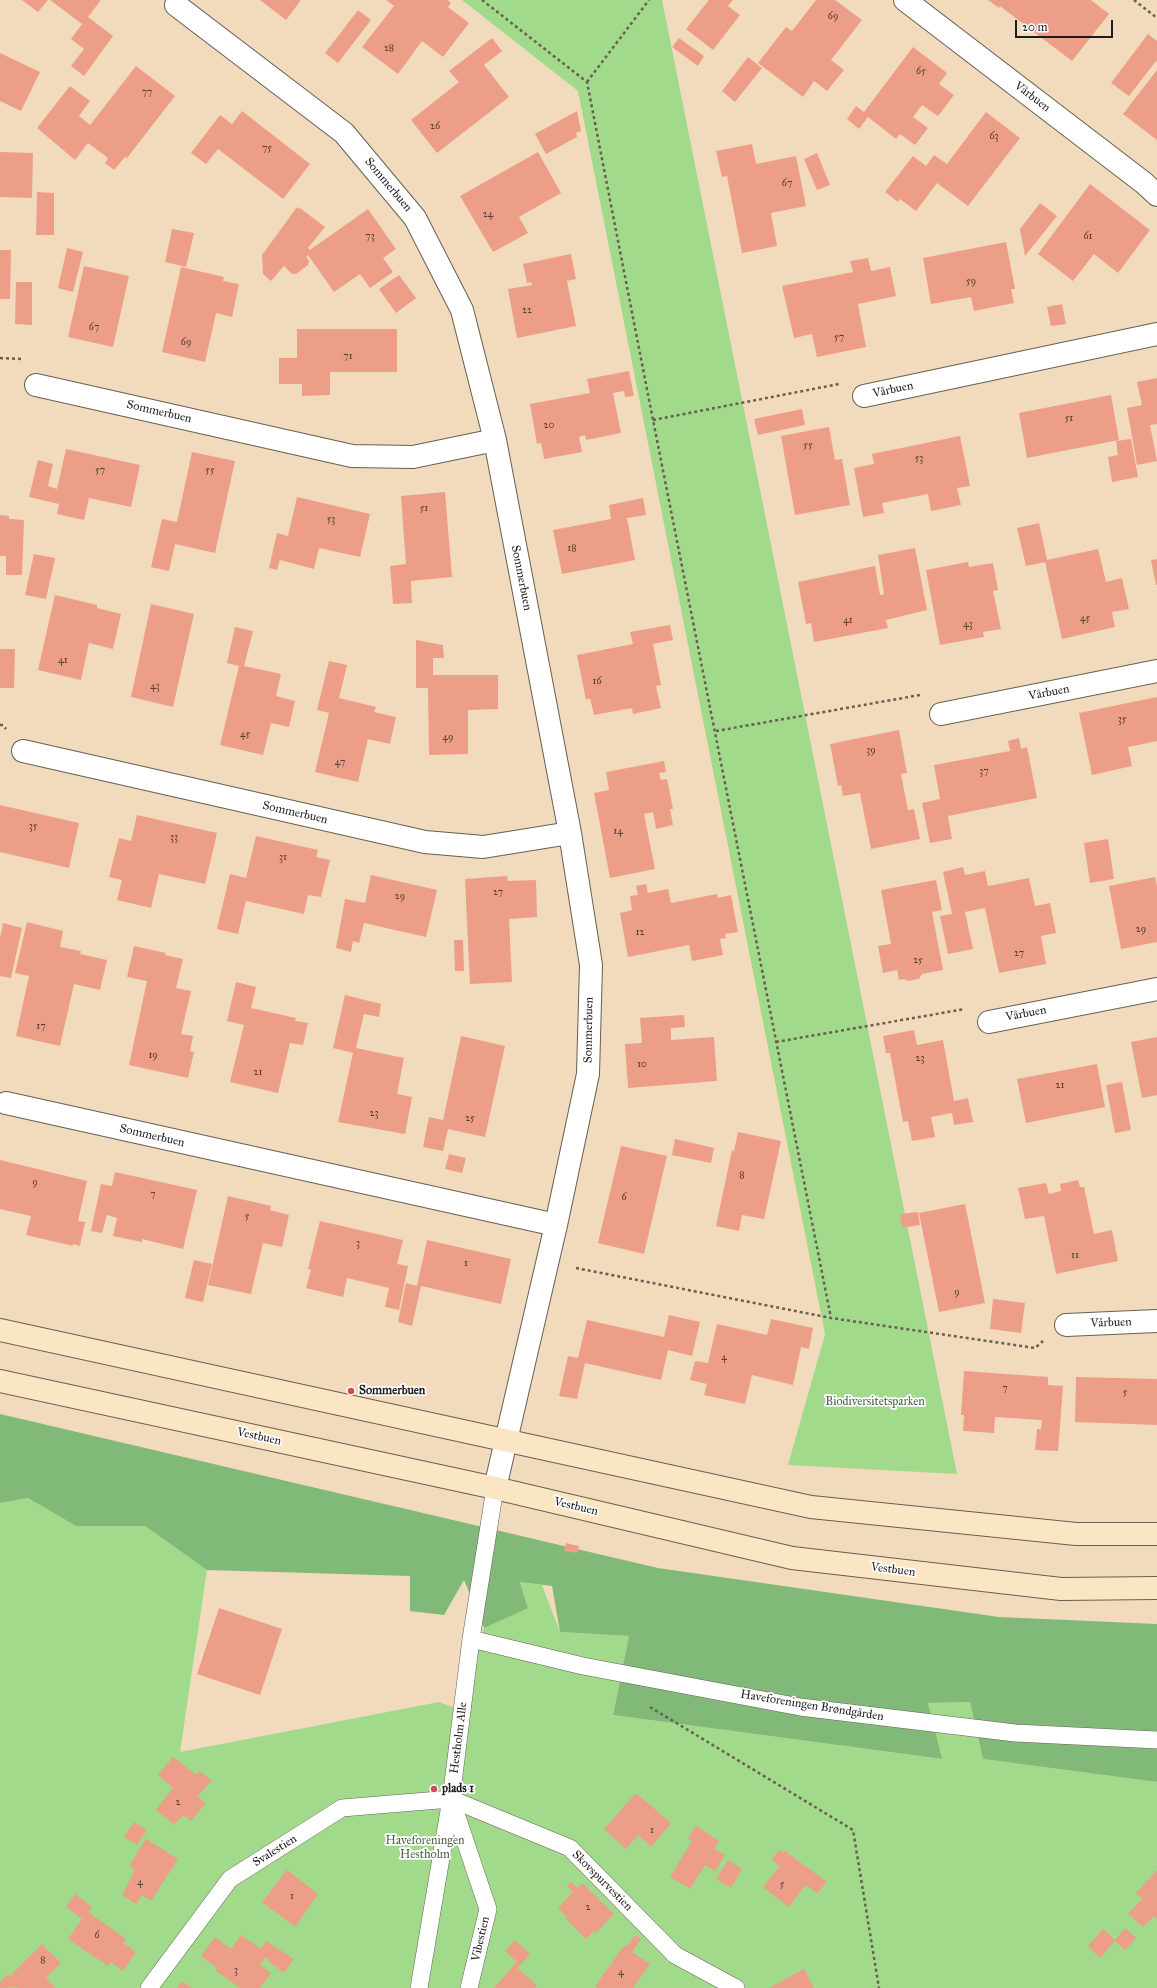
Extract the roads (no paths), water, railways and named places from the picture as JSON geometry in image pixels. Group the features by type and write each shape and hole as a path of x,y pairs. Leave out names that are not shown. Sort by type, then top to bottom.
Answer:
{"street":[{"name":"Vårbuen","path":"905,0 1144,183 1157,195"},
{"name":"Sommerbuen","path":"176,4 344,133 415,218 462,310 495,440 570,833 591,965 588,1074 548,1262 495,1488"},
{"name":"Vårbuen","path":"864,396 1157,334"},
{"name":"Sommerbuen","path":"36,385 352,456 413,457 495,440"},
{"name":"Vårbuen","path":"941,714 1157,671"},
{"name":"Sommerbuen","path":"23,751 425,842 483,846 570,833"},
{"name":"Vårbuen","path":"989,1022 1157,989"},
{"name":"Sommerbuen","path":"6,1103 556,1225"},
{"name":"Vårbuen","path":"1066,1325 1157,1321"},
{"path":"0,1330 810,1507 1076,1534 1157,1534"},
{"name":"Vestbuen","path":"0,1381 495,1488 792,1558 1061,1589 1157,1588"}],"lane":[{"name":"Hestholm Alle","path":"420,1988 452,1800 471,1639 495,1488"},
{"name":"Haveforeningen Brøndgården","path":"471,1639 583,1666 800,1707 1015,1733 1157,1740"},
{"name":"Skovspurvestien","path":"452,1800 570,1848 675,1955 736,1988"},
{"name":"Svalestien","path":"148,1988 230,1879 342,1808 452,1800"},
{"name":"Vibestien","path":"452,1800 488,1909 469,1988"}],"place":[{"name":"Sommerbuen","path":"351,1391"},
{"name":"plads 1","path":"434,1789"}],"park label":[{"name":"Biodiversitetsparken","path":"875,1402"},
{"name":"Haveforeningen Hestholm","path":"425,1848"}]}
